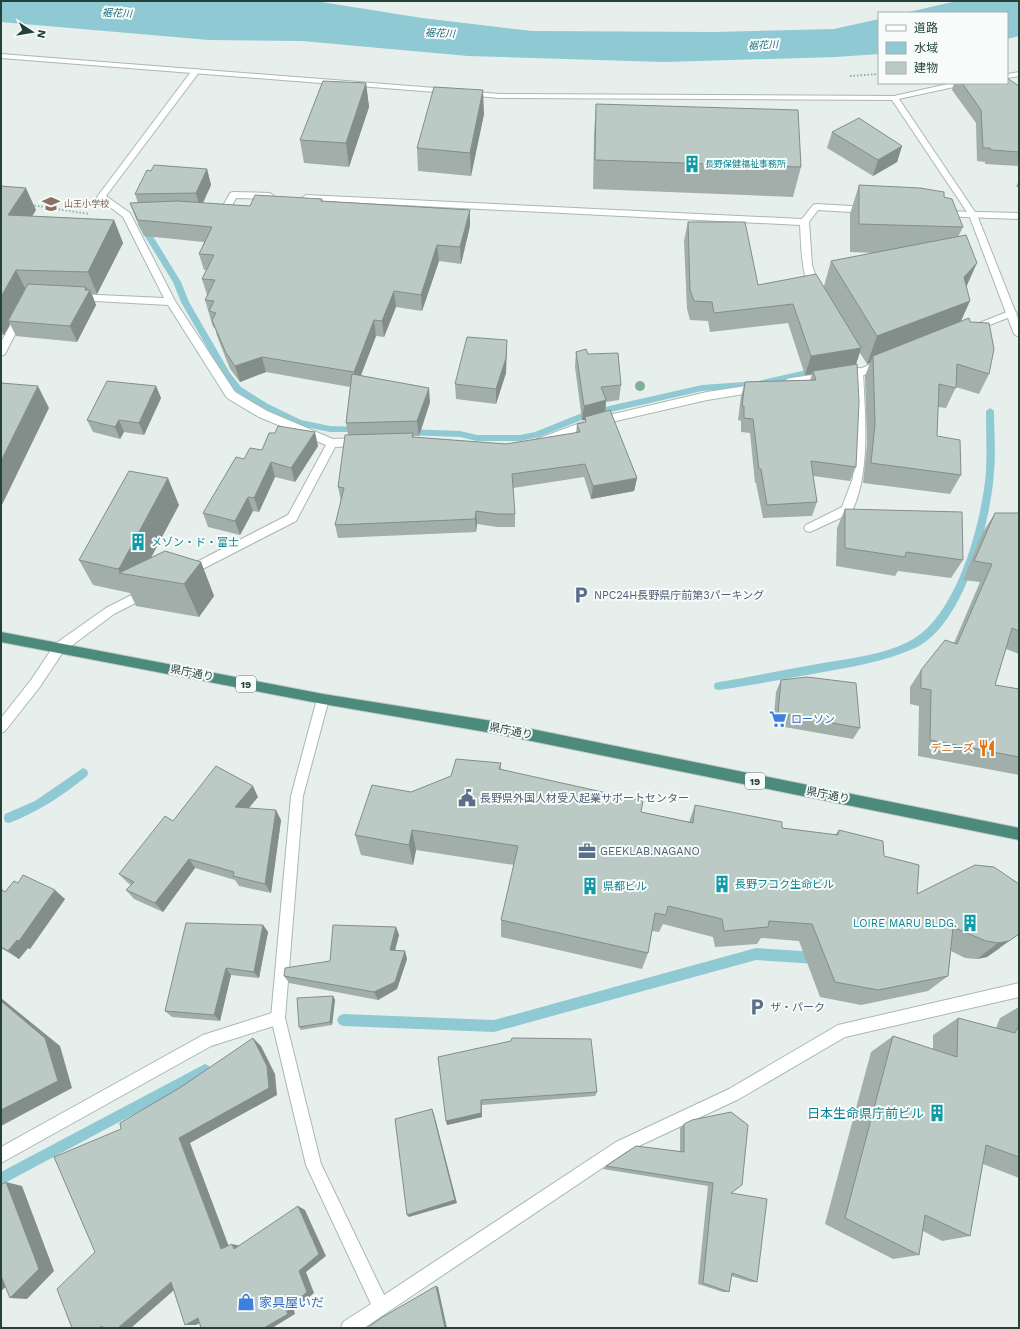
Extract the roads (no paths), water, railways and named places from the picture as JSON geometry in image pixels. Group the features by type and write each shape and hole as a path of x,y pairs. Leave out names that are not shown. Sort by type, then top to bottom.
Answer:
{"highway":[{"name":"県庁通り","path":"1,637 323,699 492,727 1019,834"}],"street":[{"path":"1,56 499,96 894,98 958,84"},
{"path":"196,71 101,197 131,215 171,302 231,395 263,414 332,443 370,442"},
{"path":"1008,76 1019,74"},
{"path":"894,98 973,215 1019,334"},
{"path":"210,214 223,214 233,195 280,197"},
{"path":"296,198 804,222"},
{"path":"820,296 812,284 804,222 816,207 878,210"},
{"path":"932,213 1019,216"},
{"path":"70,297 171,302"},
{"path":"1,352 23,309"},
{"path":"964,332 1012,314"},
{"path":"782,384 892,360"},
{"path":"810,528 847,510 858,478 860,416 859,366"},
{"path":"533,443 588,424 707,396 767,386"},
{"path":"180,575 292,518 332,443"},
{"path":"1,727 35,684 59,648 110,611 159,586"},
{"path":"323,699 297,796 278,1018 314,1165 381,1307"},
{"path":"349,1328 621,1146 734,1094 843,1030 1019,990"},
{"path":"1,1155 208,1040 278,1018"}],"water":[{"name":"裾花川","path":"1,1 315,1 422,18 532,31 714,32 834,29 878,19 878,54 836,57 664,62 468,56 302,41 209,40 1,22"},
{"path":"957,1 1019,1 1019,36 1008,39 1008,12 908,12"}],"waterway":[{"path":"142,225 177,282 185,302 227,375 238,389 265,406 299,423 330,429 360,430"},
{"path":"406,432 460,434 477,438 520,438 536,435 587,414 702,388 758,384 816,371"},
{"path":"719,686 872,659 912,645 926,636 948,611 969,567 983,516 990,472 990,411"},
{"path":"9,818 39,805 83,773"},
{"path":"343,1020 494,1026 756,954 817,958"},
{"path":"1,1179 205,1070"}],"place":[{"name":"長野保健福祉事務所","path":"692,164"},
{"name":"山王小学校","path":"51,204"},
{"name":"メゾン・ド・富士","path":"138,542"},
{"name":"NPC24H長野県庁前第3パーキング","path":"581,595"},
{"name":"ローソン","path":"778,719"},
{"name":"デニーズ","path":"987,748"},
{"name":"長野県外国人材受入起業サポートセンター","path":"467,798"},
{"name":"GEEKLAB.NAGANO","path":"587,851"},
{"name":"長野フコク生命ビル","path":"722,884"},
{"name":"県都ビル","path":"590,886"},
{"name":"LOIRE MARU BLDG.","path":"970,923"},
{"name":"ザ・パーク","path":"757,1007"},
{"name":"日本生命県庁前ビル","path":"937,1113"},
{"name":"家具屋いだ","path":"246,1302"}]}
